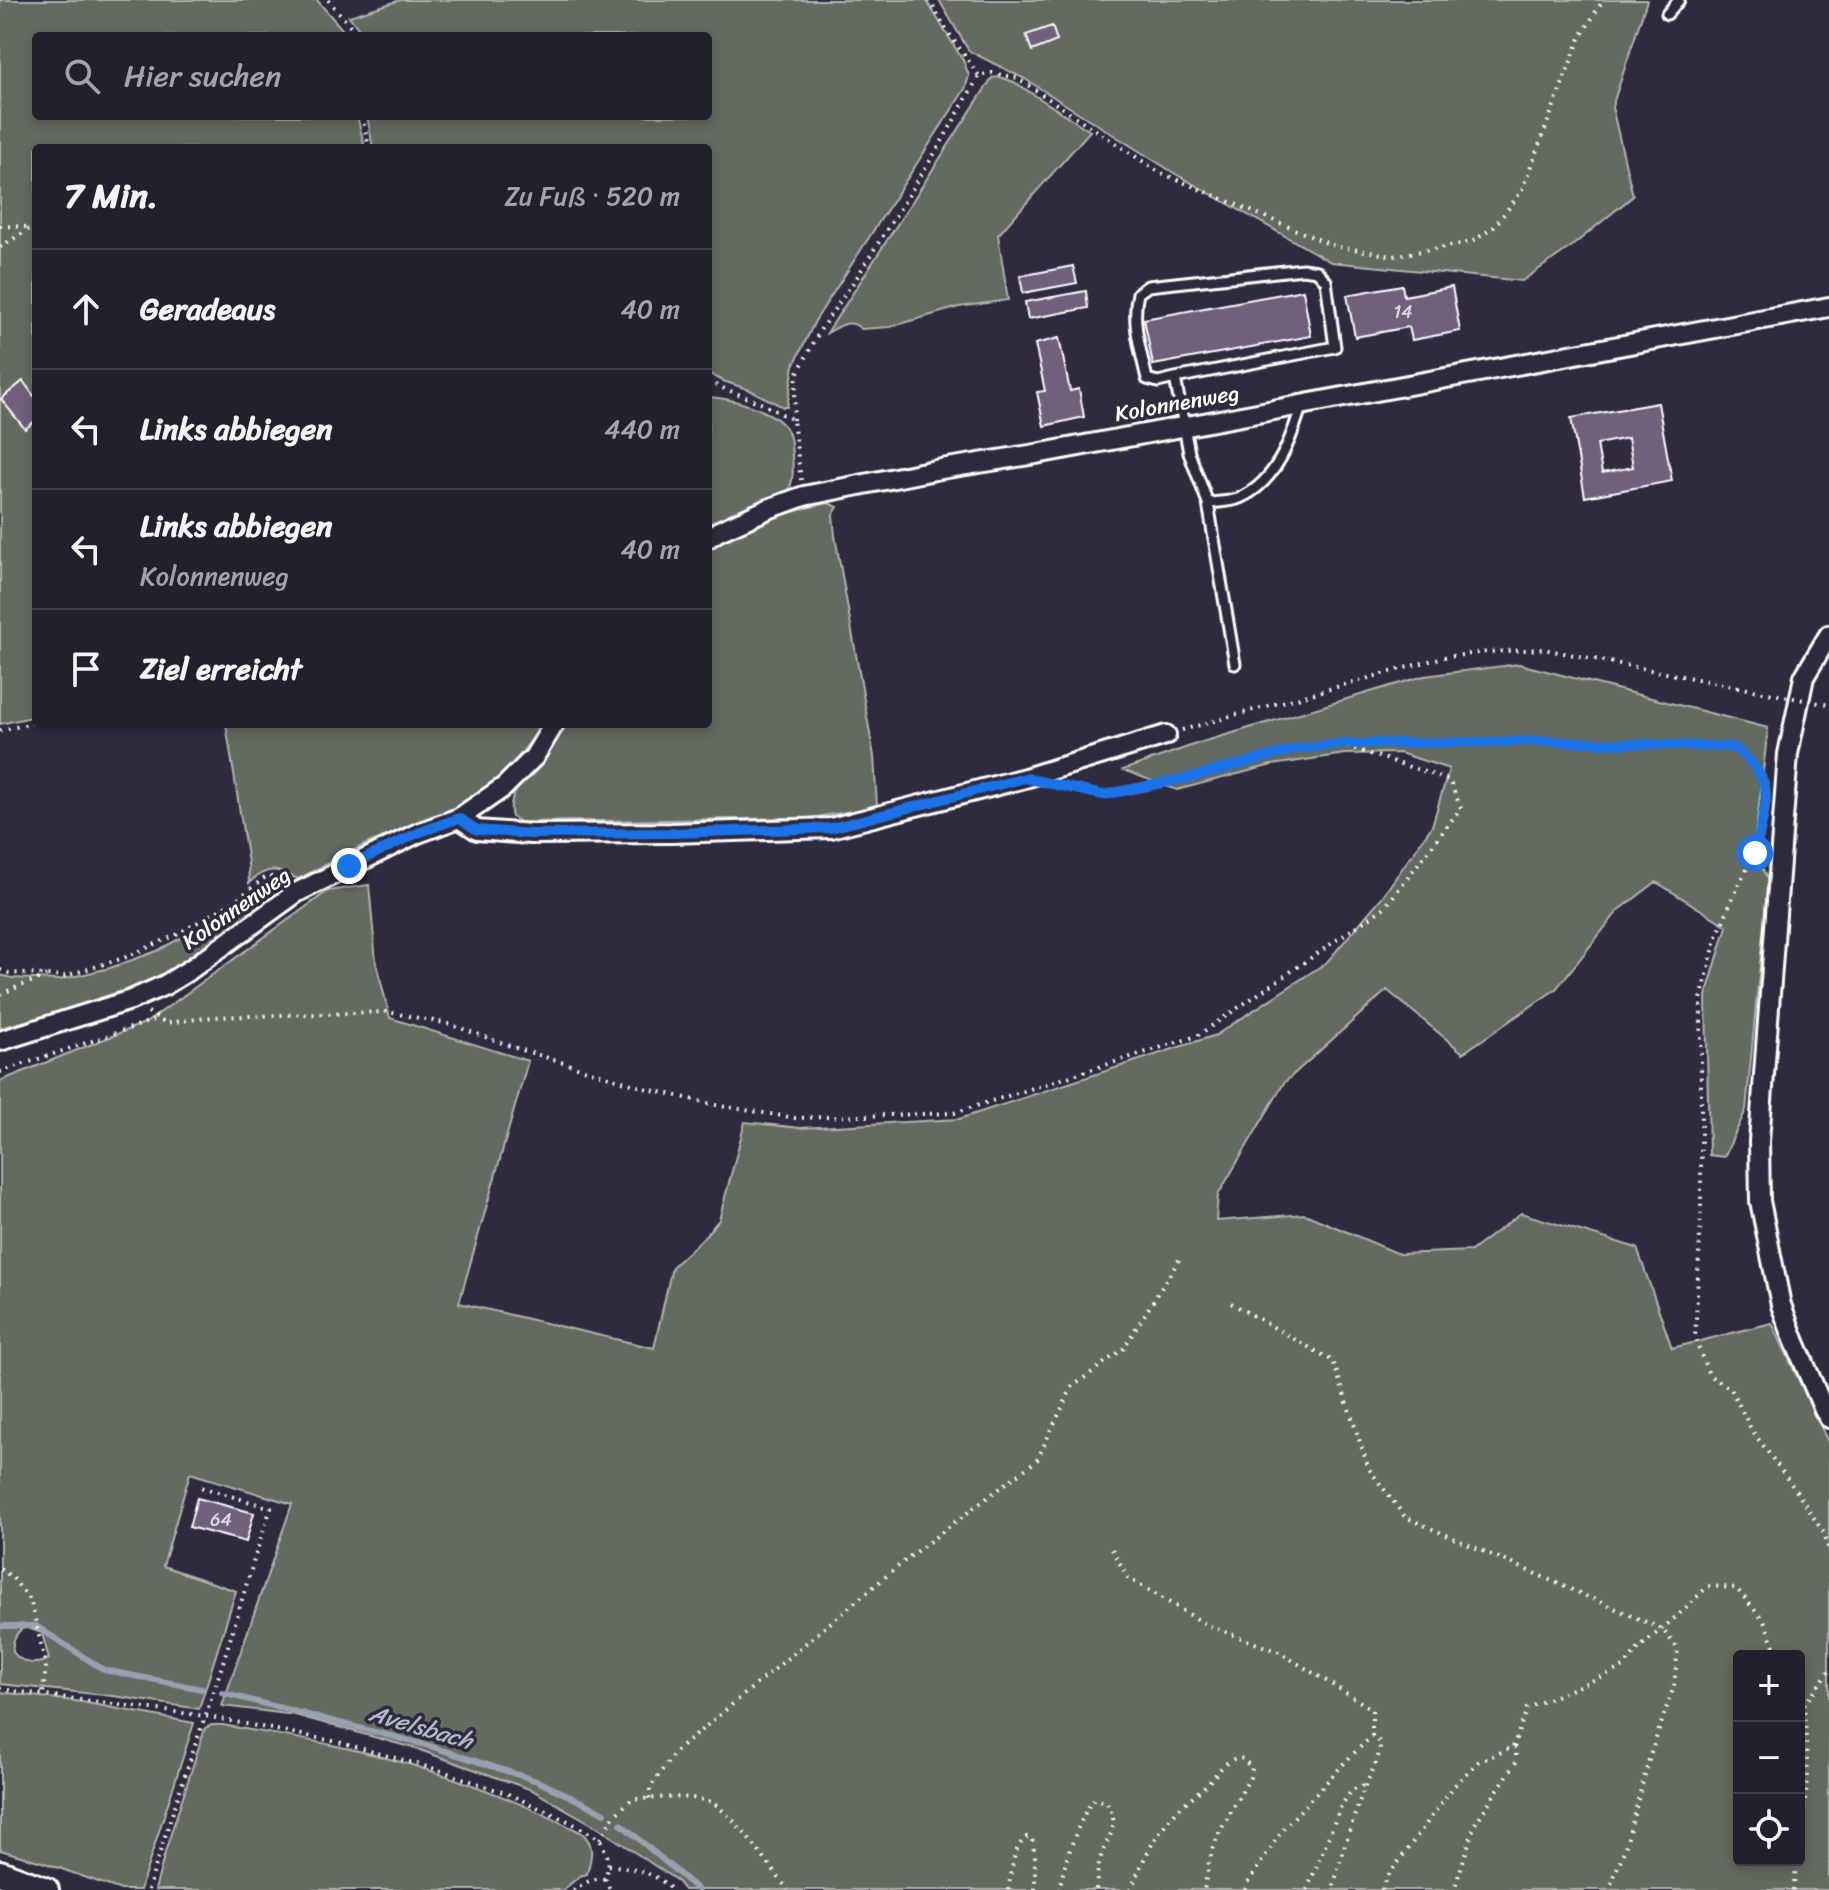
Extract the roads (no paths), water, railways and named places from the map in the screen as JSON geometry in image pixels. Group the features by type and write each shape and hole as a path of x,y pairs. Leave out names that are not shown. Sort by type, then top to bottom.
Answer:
{"main road":[{"path":"0,1873 46,1890"}],"street":[{"name":"Kolonnenweg","path":"712,535 804,496 1829,307"},
{"path":"1829,635 1804,677 1788,754 1759,1141 1760,1201 1781,1305 1829,1418"},
{"name":"Kolonnenweg","path":"0,1041 131,1000 165,985 296,893 418,833 459,818 504,787 534,757 552,728"},
{"path":"459,818 477,830 531,834 831,828 1025,778 1166,735"}],"lane":[{"path":"1667,14 1679,0"},
{"path":"1303,269 1317,271 1326,281 1335,347 1175,378 1158,382 1147,379 1137,337 1135,307 1138,293 1148,286 1303,269"},
{"path":"1175,378 1189,453 1208,503 1235,664"},
{"path":"1208,503 1238,499 1260,486 1280,460 1292,437 1302,404"}],"waterway":[{"name":"Avelsbach","path":"0,1626 36,1626 104,1670 202,1689"},
{"name":"Avelsbach","path":"222,1693 430,1746 537,1781 605,1813"},
{"name":"Avelsbach","path":"621,1824 698,1890"}]}
